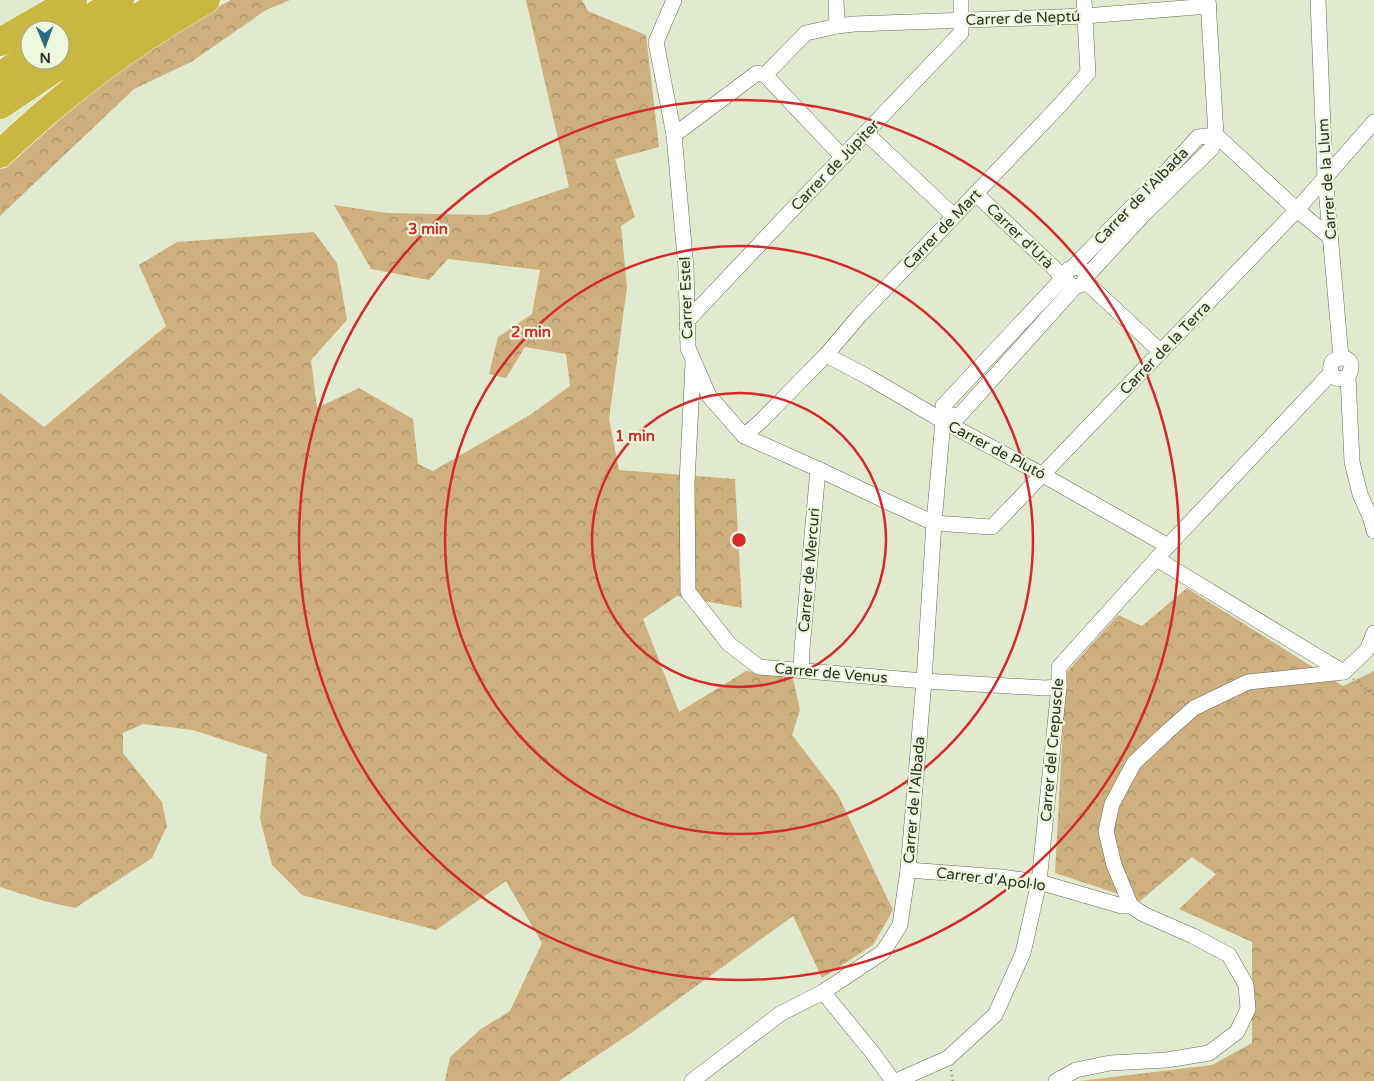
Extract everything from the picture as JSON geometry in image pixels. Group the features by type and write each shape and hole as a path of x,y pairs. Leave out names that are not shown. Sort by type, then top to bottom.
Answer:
{"highway":[{"path":"0,42 73,0"},
{"path":"70,30 120,0"},
{"path":"0,105 75,55 167,0"},
{"path":"0,154 43,115 92,76 142,40 206,0"},
{"path":"0,76 20,63"}],"street":[{"name":"Carrer Estel","path":"674,0 656,42 674,134 686,268 688,348 709,396 744,436 934,523"},
{"path":"836,0 837,26"},
{"name":"Carrer de Júpiter","path":"687,321 962,33 961,0"},
{"name":"Carrer de Mart","path":"744,436 826,355 860,315 1060,105 1088,73 1084,0"},
{"name":"Carrer de la Llum","path":"1318,0 1325,177 1341,358"},
{"path":"1208,3 1216,135 1296,210 1330,237"},
{"name":"Carrer de Neptú","path":"765,75 806,33 837,26 1085,16 1208,3"},
{"path":"674,134 757,73 765,75 836,150 844,156"},
{"name":"Carrer de la Terra","path":"934,523 992,527 1296,210 1374,122"},
{"path":"866,133 954,216"},
{"name":"Carrer de l'Albada","path":"692,1081 780,1014 823,992 882,952 900,925 908,870 924,681 934,523 946,418 943,406 1074,278 1198,137 1216,135"},
{"name":"Carrer d'Urà","path":"976,194 1056,270 1074,278 1161,352"},
{"name":"Carrer de Plutó","path":"826,355 946,418 1168,546"},
{"path":"1341,358 1345,358 1350,363 1352,370 1345,378 1338,379 1334,377 1330,369 1335,359 1341,358"},
{"name":"Carrer de Venus","path":"694,361 687,483 688,592 729,644 759,667 924,681 1045,688 1059,687"},
{"name":"Carrer del Crepuscle","path":"894,1081 948,1058 995,1015 1023,953 1039,882 1059,687 1059,667 1168,546 1331,372"},
{"path":"1348,376 1352,462 1360,494 1374,531"},
{"name":"Carrer de Mercuri","path":"801,671 818,469"},
{"path":"1157,558 1344,672"},
{"path":"1131,906 1114,865 1106,831 1112,804 1134,763 1194,708 1248,682 1344,672 1367,650 1374,633"},
{"name":"Carrer d'Apol·lo","path":"908,870 1001,877 1039,882 1122,906 1131,906 1143,914 1194,936 1229,956 1246,984 1248,1009 1237,1032 1209,1053 1167,1060 1110,1063 1076,1070 1056,1081"},
{"path":"823,992 894,1081"}],"path":[{"path":"1344,672 1374,696"}],"green space":[{"path":"231,0 290,0 266,10 191,62 134,89 0,216 0,166 7,158 165,34"},
{"path":"526,0 582,0 588,11 646,35 659,147 615,159 635,217 621,226 627,287 609,419 619,470 735,479 742,608 677,596 643,619 679,712 746,671 793,678 800,710 792,735 838,795 893,910 873,945 822,978 793,916 634,1031 559,1081 445,1081 450,1057 481,1029 510,1011 542,943 506,881 436,930 302,895 272,865 260,819 267,754 193,730 143,724 123,733 123,753 162,802 167,826 152,858 75,908 44,901 0,887 0,393 44,427 166,326 139,265 177,242 314,232 337,263 347,320 311,360 317,408 359,388 413,419 418,464 433,471 530,415 570,386 566,354 525,347 506,378 489,374 498,337 532,314 540,270 448,259 429,280 371,269 334,205 387,213 487,215 569,187"},
{"path":"1187,588 1343,686 1374,671 1374,1081 1080,1081 1212,1065 1252,1043 1252,942 1179,909 1216,874 1192,857 1140,901 1055,873 1066,673 1118,615 1142,626"}]}
